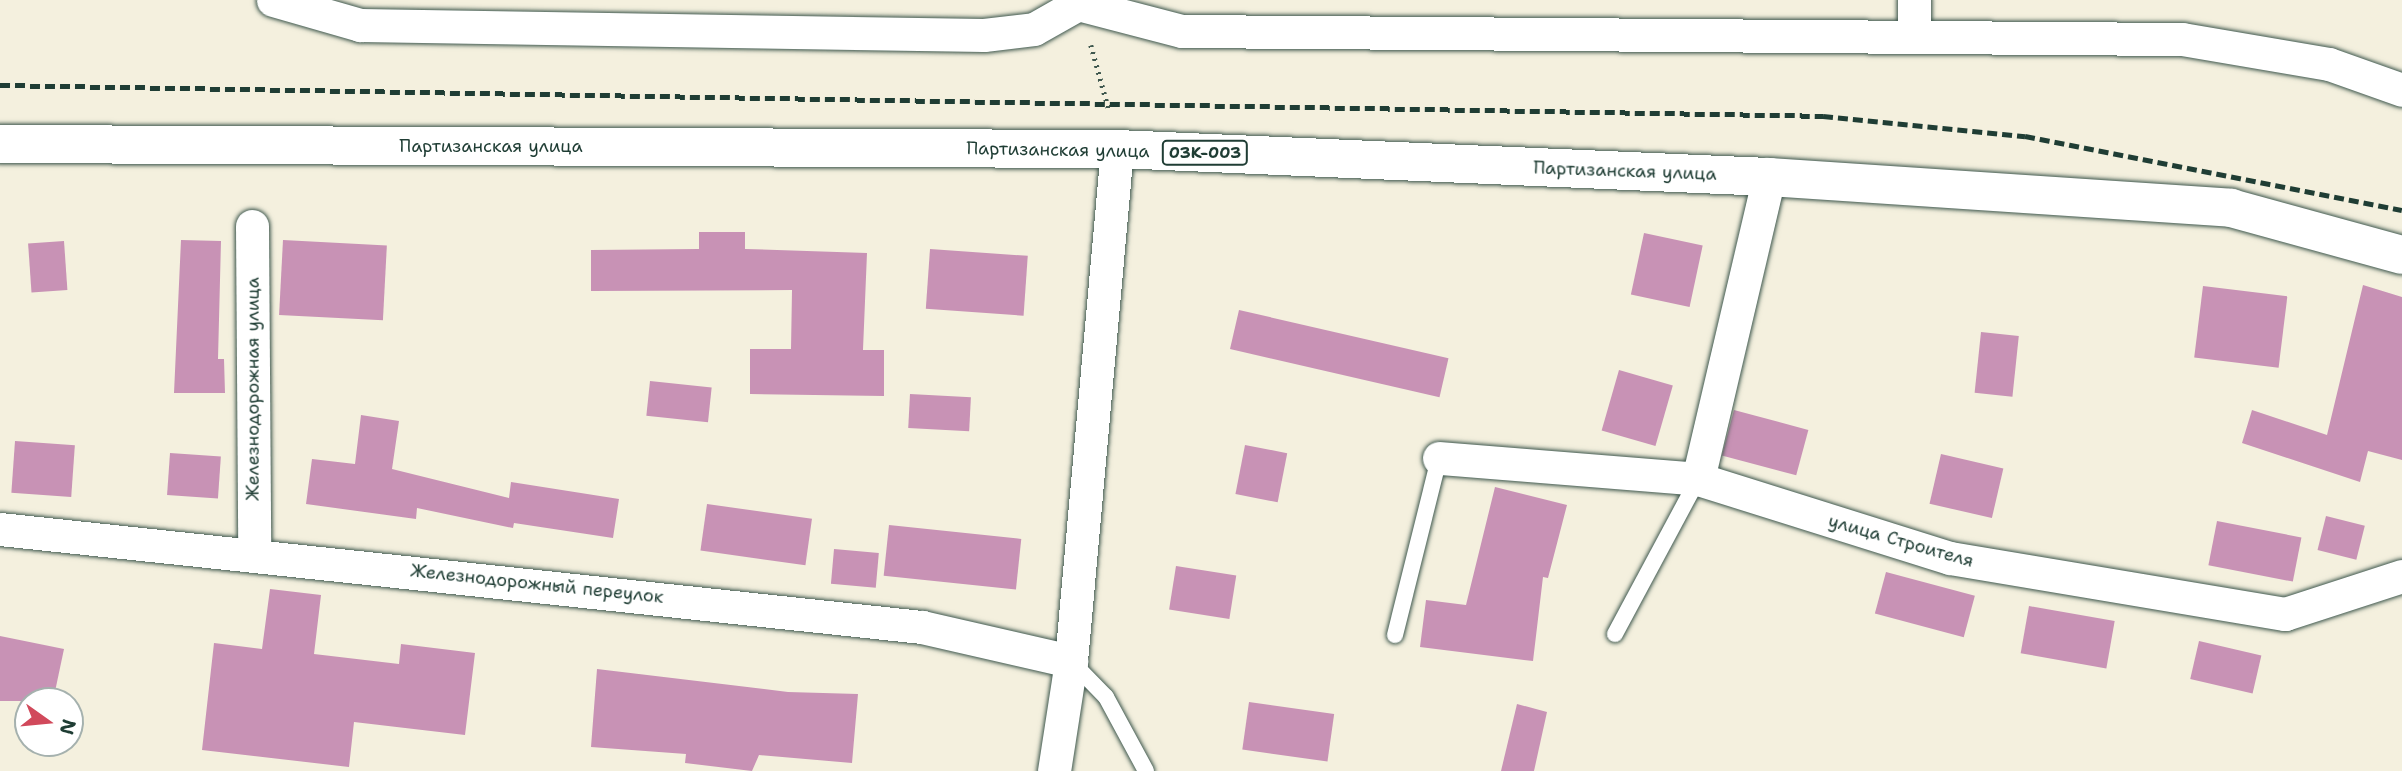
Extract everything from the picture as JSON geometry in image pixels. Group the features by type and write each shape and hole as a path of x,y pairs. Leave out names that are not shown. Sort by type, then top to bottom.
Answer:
{"main road":[{"name":"Партизанская улица","path":"0,144 1117,149 1769,177 2231,208 2402,255"}],"street":[{"path":"272,0 359,25 984,35 1034,29 1078,2 1182,31 1914,16 2182,38 2329,64 2402,90"},
{"path":"1054,771 1072,661 1117,149"},
{"path":"1698,479 1769,177"},
{"name":"Железнодорожная улица","path":"252,226 254,553"},
{"name":"улица Строителя","path":"1439,458 1698,479 1950,558 2284,614 2402,576"},
{"name":"Железнодорожный переулок","path":"0,528 254,553 922,627 1072,661"}],"lane":[{"path":"1395,635 1439,458"},
{"path":"1615,634 1698,479"},
{"path":"1072,661 1106,697 1146,771"}],"path":[{"path":"1078,2 1117,149"}],"building":[{"path":"699,232 745,232 745,249 867,253 863,350 884,350 884,396 750,394 750,349 791,349 792,290 591,291 591,250 699,249"},
{"path":"1644,233 1703,245 1690,307 1631,295"},
{"path":"181,240 221,241 218,359 224,359 225,393 174,393"},
{"path":"283,240 387,245 383,320 279,315"},
{"path":"64,241 67,290 32,292 28,244"},
{"path":"930,249 1028,256 1024,316 926,309"},
{"path":"2363,285 2402,297 2402,460 2368,451 2360,482 2242,443 2252,410 2327,435"},
{"path":"2203,286 2287,296 2279,368 2194,357"},
{"path":"1239,310 1448,358 1439,397 1230,349"},
{"path":"1981,332 2019,336 2012,397 1975,393"},
{"path":"1619,370 1673,385 1655,446 1602,431"},
{"path":"650,381 712,387 708,422 646,416"},
{"path":"910,394 971,397 969,431 908,428"},
{"path":"1734,410 1808,430 1796,475 1722,455"},
{"path":"361,415 399,421 392,469 509,498 511,482 619,499 613,538 514,523 513,528 417,508 416,519 306,504 312,459 355,464"},
{"path":"15,441 75,445 71,497 11,493"},
{"path":"1245,445 1287,453 1278,502 1235,494"},
{"path":"170,453 221,457 218,498 167,495"},
{"path":"1941,454 2003,468 1992,518 1930,504"},
{"path":"1495,487 1567,505 1548,578 1543,577 1533,661 1420,647 1426,600 1466,605"},
{"path":"707,504 812,519 805,565 700,551"},
{"path":"2326,516 2365,526 2356,560 2318,550"},
{"path":"2217,521 2301,537 2293,582 2208,565"},
{"path":"889,525 1021,539 1016,590 884,576"},
{"path":"834,549 879,553 876,588 831,584"},
{"path":"1176,566 1236,576 1229,619 1169,609"},
{"path":"1886,572 1975,596 1964,637 1875,614"},
{"path":"270,589 321,595 314,654 399,664 401,644 475,653 465,735 354,722 349,767 202,750 214,643 262,649"},
{"path":"2029,606 2115,621 2106,668 2021,653"},
{"path":"0,636 64,649 56,687 14,687 14,701 0,701"},
{"path":"2199,641 2261,655 2253,693 2190,679"},
{"path":"597,669 788,692 858,694 852,763 759,755 752,771 685,763 686,754 591,747"},
{"path":"1249,702 1334,714 1327,762 1242,750"},
{"path":"1517,704 1547,712 1534,771 1501,771"}],"railway":[{"path":"0,85 1823,116 2025,136 2402,210"}]}
